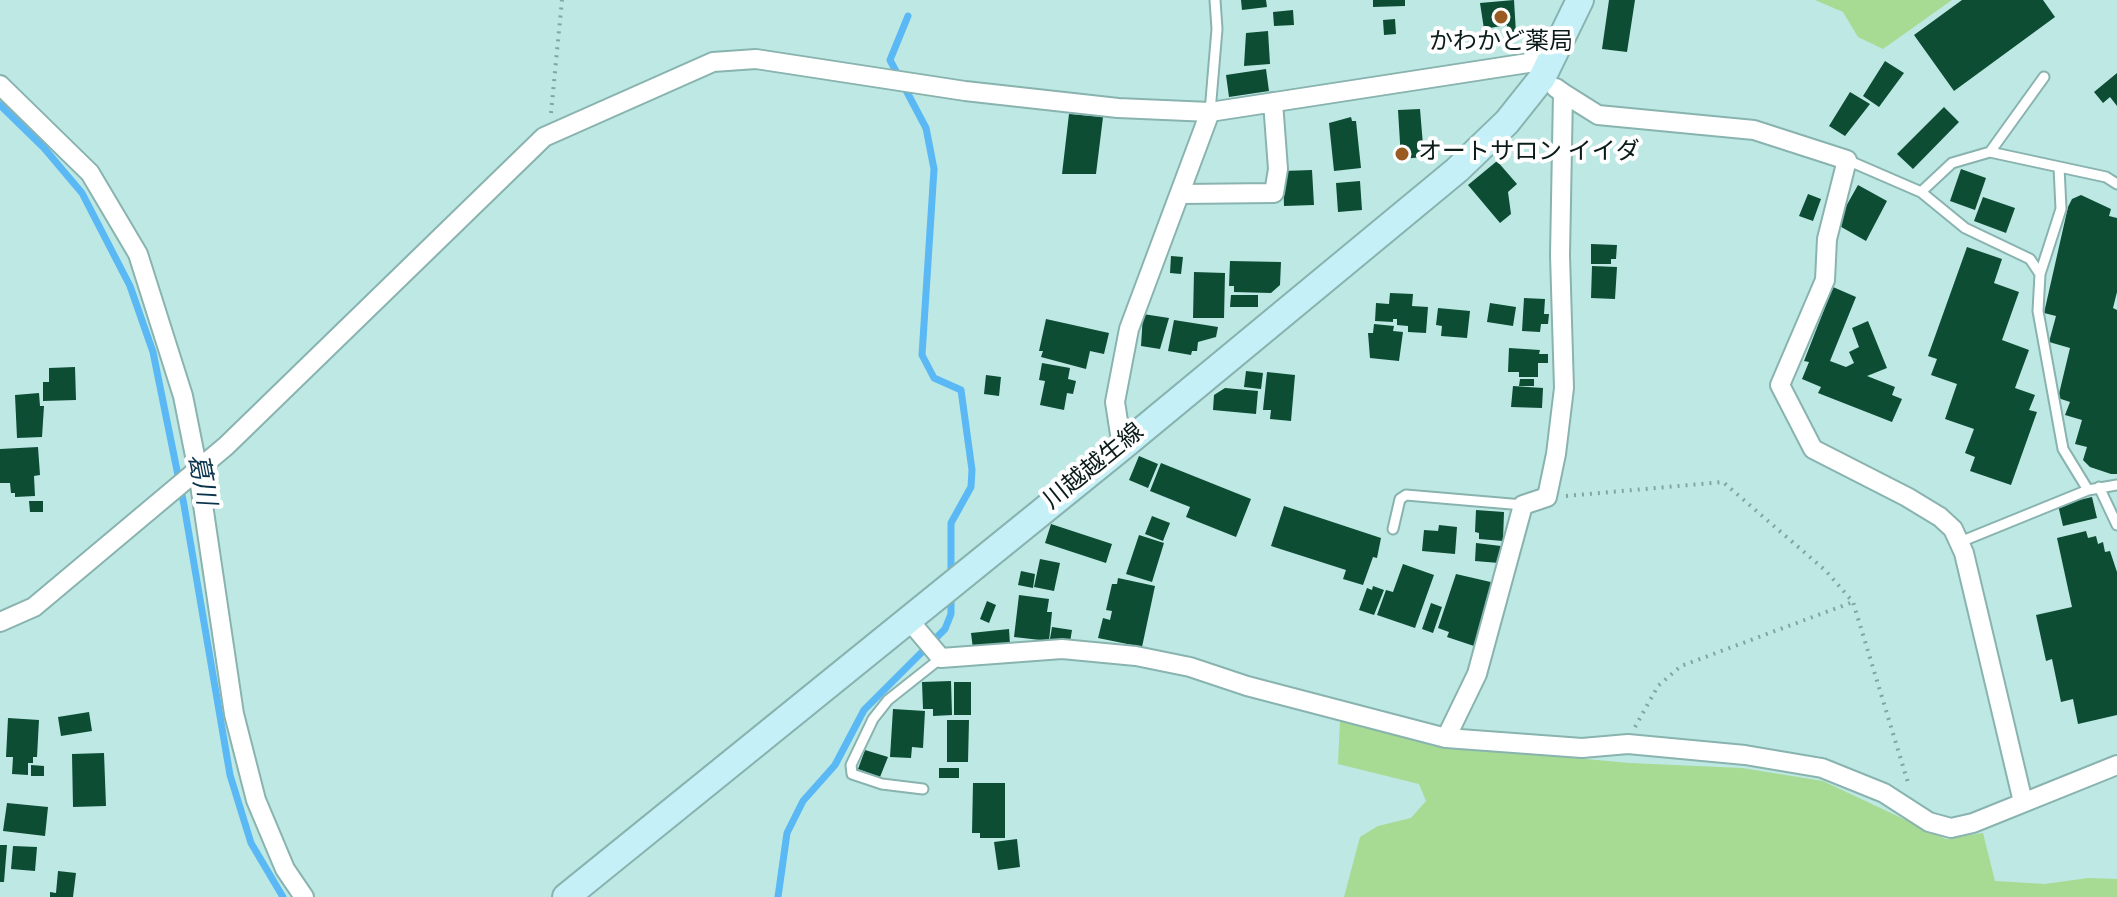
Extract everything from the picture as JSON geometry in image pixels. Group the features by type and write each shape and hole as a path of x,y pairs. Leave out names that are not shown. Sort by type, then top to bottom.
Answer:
{"main road":[{"name":"川越越生線","path":"566,897 1122,447 1457,170 1553,77 1580,0"}],"street":[{"path":"0,622 34,607 198,471 544,137 713,62 756,59 965,91 1118,108 1210,112 1273,102 1553,77 1598,115 1754,130 1847,160 1827,239 1825,280 1780,385 1813,449 1940,517 1960,542 2023,802"},
{"path":"1446,738 1477,674 1523,505 1547,497 1556,454 1564,388 1553,77"},
{"path":"0,85 90,173 138,254 183,396 198,471 234,714 245,757 261,814 285,869 304,897"},
{"path":"1181,194 1274,193 1278,169 1273,102"},
{"path":"1122,447 1115,402 1129,329 1210,112"},
{"path":"908,619 941,658 1062,649 1136,656 1190,667 1247,686 1446,738 1568,748 1628,744 1745,755 1822,768 1884,793 1918,815 1951,828 2117,765"}],"lane":[{"path":"1210,112 1217,29 1215,0"},
{"path":"1990,152 2044,77"},
{"path":"1921,192 1952,163 1990,152 2106,177 2117,184"},
{"path":"1847,160 1921,192 1965,228 2030,259 2040,274"},
{"path":"2059,167 2061,209 2040,274 2038,311 2063,449 2088,490"},
{"path":"1960,542 2088,490 2117,485"},
{"path":"2099,487 2117,525"},
{"path":"1393,529 1400,499 1406,495 1523,505"},
{"path":"923,789 852,774 851,765 880,710 941,658"}],"path":[{"path":"544,137 554,103 562,0"},
{"path":"1547,497 1723,482 1826,571 1853,602 1918,815"},
{"path":"1628,744 1658,686 1681,666 1853,602"}],"green space":[{"path":"1815,0 1952,0 1883,49 1858,37 1843,12"},
{"path":"1340,721 1447,746 1629,763 1742,768 1823,781 1946,839 1983,833 1995,881 2045,884 2088,878 2117,879 2117,897 1344,897 1360,837 1378,826 1411,818 1426,801 1419,784 1338,764"}],"building":[{"path":"1241,0 1266,0 1267,7 1242,10"},
{"path":"1373,0 1405,0 1405,6 1373,7"},
{"path":"1514,0 1516,33 1508,34 1507,25 1484,29 1480,3"},
{"path":"1609,0 1635,0 1627,52 1602,49"},
{"path":"1962,0 2043,0 2055,17 1954,91 1914,35"},
{"path":"1293,10 1294,25 1274,26 1273,12"},
{"path":"1395,19 1396,34 1384,35 1383,20"},
{"path":"1268,31 1270,64 1244,66 1246,33"},
{"path":"1885,61 1904,73 1879,107 1863,96"},
{"path":"1266,69 1269,91 1229,97 1226,75"},
{"path":"2117,73 2117,106 2110,97 2103,103 2094,92"},
{"path":"1850,92 1870,104 1845,136 1829,126"},
{"path":"1944,107 1959,122 1913,169 1897,154"},
{"path":"1420,109 1424,157 1401,159 1398,110"},
{"path":"1069,114 1103,117 1096,174 1062,174"},
{"path":"1351,117 1352,121 1356,121 1361,168 1334,171 1329,123"},
{"path":"1497,161 1517,184 1508,192 1511,214 1500,223 1468,185"},
{"path":"1961,169 1986,178 1975,210 1950,201"},
{"path":"1312,170 1314,205 1284,206 1283,171"},
{"path":"1360,181 1362,210 1338,212 1336,183"},
{"path":"1858,185 1887,201 1866,241 1836,224"},
{"path":"1808,194 1821,199 1813,221 1799,216"},
{"path":"2081,195 2111,209 2109,216 2117,218 2117,292 2113,308 2117,310 2117,474 2090,467 2083,460 2087,447 2075,444 2082,420 2065,415 2070,402 2058,398 2070,348 2049,342 2056,316 2044,313 2068,207 2072,199"},
{"path":"1983,197 2015,208 2006,233 1974,221"},
{"path":"1591,244 1617,245 1616,259 1611,259 1611,264 1591,264"},
{"path":"1967,247 2002,259 1994,283 2019,292 2002,340 2029,350 2015,388 2035,395 2029,410 2037,412 2011,485 1970,471 1975,457 1965,453 1974,429 1945,419 1957,384 1931,375 1937,359 1928,356"},
{"path":"1171,256 1183,257 1181,274 1170,273"},
{"path":"1230,261 1281,262 1280,285 1271,293 1234,292 1234,286 1229,286"},
{"path":"1592,266 1617,267 1615,299 1591,298"},
{"path":"1194,272 1225,273 1224,318 1193,318"},
{"path":"1833,287 1856,297 1830,361 1846,367 1854,363 1849,352 1859,347 1852,328 1868,321 1887,368 1867,376 1895,387 1892,395 1902,399 1892,422 1818,393 1821,387 1802,379 1809,362 1804,361"},
{"path":"1390,293 1413,294 1412,306 1428,307 1426,333 1408,332 1408,326 1397,325 1397,319 1393,322 1375,321 1376,303 1389,304"},
{"path":"1231,295 1258,295 1258,307 1230,307"},
{"path":"1524,298 1545,299 1544,314 1549,314 1548,324 1541,324 1540,332 1522,331"},
{"path":"1490,303 1516,307 1513,326 1487,322"},
{"path":"1438,308 1470,311 1467,338 1441,336 1442,326 1436,325"},
{"path":"1143,314 1169,318 1160,349 1141,346"},
{"path":"1046,319 1109,333 1104,354 1090,351 1086,369 1041,357 1043,351 1039,351"},
{"path":"1174,320 1218,327 1216,337 1198,342 1197,351 1192,351 1191,355 1168,351"},
{"path":"1374,324 1394,326 1393,331 1403,332 1399,361 1370,358 1368,333 1373,333"},
{"path":"1509,348 1540,350 1539,354 1548,354 1548,363 1538,363 1538,377 1519,377 1519,372 1508,372"},
{"path":"1042,363 1070,368 1068,379 1076,381 1073,394 1067,393 1064,410 1040,405 1045,381 1039,380"},
{"path":"75,367 76,400 43,401 43,382 49,382 49,368"},
{"path":"1246,371 1263,373 1261,389 1244,387"},
{"path":"1267,372 1295,375 1291,421 1270,419 1271,410 1263,410"},
{"path":"986,375 1001,377 999,396 984,394"},
{"path":"1520,379 1534,379 1534,386 1519,386"},
{"path":"1513,386 1543,388 1542,408 1511,407"},
{"path":"1225,388 1258,391 1256,414 1213,410 1214,395"},
{"path":"39,393 40,406 44,406 42,437 17,438 15,395"},
{"path":"38,447 40,475 34,476 35,496 15,497 15,493 11,493 10,483 0,483 0,449"},
{"path":"1139,456 1158,464 1148,488 1129,480"},
{"path":"1161,463 1251,499 1236,537 1186,517 1190,507 1150,491"},
{"path":"2092,497 2097,518 2063,526 2058,505"},
{"path":"29,501 43,501 43,512 30,512"},
{"path":"1284,506 1381,538 1377,558 1373,557 1363,585 1343,579 1346,570 1271,546"},
{"path":"1476,510 1504,512 1503,541 1479,539 1479,533 1475,532"},
{"path":"1152,516 1170,523 1163,541 1145,534"},
{"path":"1051,524 1112,544 1106,563 1045,543"},
{"path":"1439,525 1457,527 1455,554 1422,551 1424,530 1438,531"},
{"path":"2086,531 2088,538 2096,536 2098,544 2103,542 2105,552 2110,551 2117,572 2117,715 2078,724 2073,699 2061,702 2052,659 2046,661 2036,615 2072,607 2057,538"},
{"path":"1139,535 1164,543 1152,582 1126,574"},
{"path":"1476,543 1501,546 1499,563 1475,561"},
{"path":"1040,559 1060,563 1054,591 1034,587"},
{"path":"1403,564 1434,575 1415,628 1377,615 1386,590 1393,592"},
{"path":"1021,571 1035,574 1033,588 1018,585"},
{"path":"1456,574 1495,583 1474,646 1447,637 1449,632 1438,628"},
{"path":"1118,578 1155,586 1142,647 1098,638 1103,618 1110,620 1112,611 1106,610 1112,584 1117,584"},
{"path":"1373,586 1384,590 1374,615 1359,610 1367,588 1372,590"},
{"path":"1019,595 1049,599 1047,612 1052,612 1049,641 1014,637"},
{"path":"987,601 996,605 989,623 980,619"},
{"path":"1431,603 1442,607 1433,633 1422,629"},
{"path":"1052,627 1072,630 1070,642 1050,639"},
{"path":"1009,629 1010,645 973,649 971,633"},
{"path":"951,681 952,715 933,716 933,709 923,709 922,682"},
{"path":"954,682 971,682 971,715 954,715"},
{"path":"893,709 925,711 923,748 912,747 911,758 890,757"},
{"path":"89,712 92,731 61,736 58,717"},
{"path":"8,718 39,720 37,757 33,757 33,763 28,763 28,775 12,774 13,757 6,757"},
{"path":"947,720 969,720 968,762 947,762"},
{"path":"865,750 888,757 880,777 858,769"},
{"path":"104,753 106,806 73,807 72,754"},
{"path":"31,765 44,766 44,776 31,776"},
{"path":"939,768 959,768 959,778 939,778"},
{"path":"973,783 1005,783 1005,838 980,838 980,833 972,833"},
{"path":"7,803 48,807 45,836 3,831"},
{"path":"1017,839 1020,867 998,870 994,842"},
{"path":"0,845 7,845 4,882 0,882"},
{"path":"13,846 37,847 35,871 11,869"},
{"path":"58,871 76,873 73,897 50,897 50,892 56,893"}],"waterway":[{"path":"908,16 890,60 926,128 934,169 922,355 934,378 961,390 972,470 971,487 951,523 951,577"},
{"name":"葛川","path":"0,105 44,148 82,193 130,286 153,352 184,505 230,775 251,843 283,897"},
{"path":"778,897 787,833 803,801 835,765 864,710 945,629 951,614 951,593"}],"place":[{"name":"かわかど薬局","path":"1501,17"},
{"name":"オートサロン イイダ","path":"1402,154"}]}
